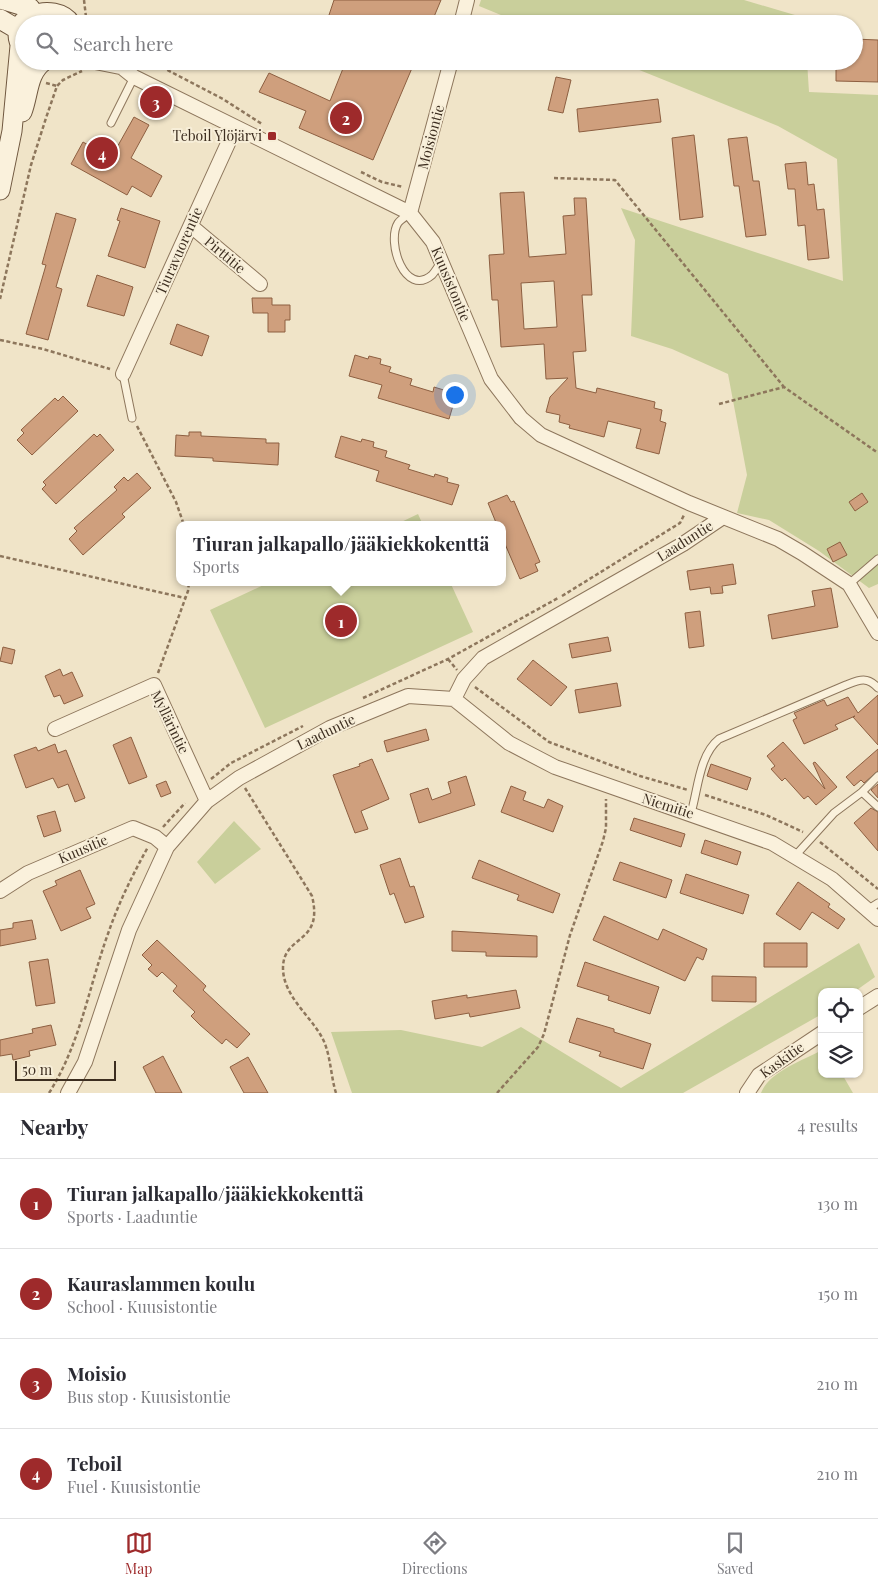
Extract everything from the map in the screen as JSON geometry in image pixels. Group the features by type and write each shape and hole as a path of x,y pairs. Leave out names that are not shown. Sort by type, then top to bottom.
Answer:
{"main road":[{"path":"4,0 56,7 68,13"},
{"path":"23,15 39,4"},
{"path":"0,19 15,36"},
{"path":"0,190 12,131 17,70"},
{"path":"12,131 23,110 35,70"}],"street":[{"path":"463,15 467,0"},
{"name":"Kuusistontie","path":"125,70 134,77 235,128 410,212 433,242 491,379 521,418 541,435 689,503 778,540 849,584"},
{"name":"Moisiontie","path":"410,212 449,70"},
{"name":"Tiuravuorentie","path":"123,374 235,128"},
{"name":"Pirttitie","path":"191,226 260,284"},
{"name":"Laaduntie","path":"68,1093 85,1062 130,930 167,847 207,801 239,778 330,728 408,696 454,699 464,679 483,658 683,544 723,517"},
{"path":"849,584 878,633"},
{"name":"Myllärintie","path":"55,729 154,685 207,801"},
{"name":"Niemitie","path":"454,699 509,743 555,767 691,813 772,843 832,879 874,910"},
{"name":"Kuusitie","path":"0,891 28,873 133,828 154,837 167,847"},
{"path":"863,1005 878,996"},
{"name":"Kaskitie","path":"747,1093 759,1075 821,1033"}],"lane":[{"path":"111,123 134,77"},
{"path":"410,212 398,223 394,237 395,252 406,274 413,279 423,279 431,276 442,263"},
{"path":"123,374 132,418"},
{"path":"849,584 878,559"},
{"path":"691,813 705,759 711,745 718,739 863,679 871,680 878,688"},
{"path":"796,856 834,813 862,792 878,776"},
{"path":"862,792 878,807"}],"path":[{"path":"84,0 86,15"},
{"path":"0,300 31,165 46,118 57,86 79,70"},
{"path":"167,70 223,99 270,128"},
{"path":"356,170 382,182 416,190"},
{"path":"554,178 615,180 784,387 878,453"},
{"path":"0,340 43,349 123,374"},
{"path":"718,404 784,387"},
{"path":"132,418 176,502 183,521"},
{"path":"360,700 448,659 563,595 680,523 689,503"},
{"path":"0,556 185,598"},
{"path":"154,685 185,598 187,586"},
{"path":"448,659 464,679 549,742 615,767 766,815 812,837 834,851 878,889"},
{"path":"49,1093 61,1074 84,1015 108,931 126,890 154,837 201,787 231,763 307,724"},
{"path":"231,763 312,896 316,911 312,928 290,948 285,957 284,978 297,1004 320,1034 326,1046 336,1093"},
{"path":"497,1093 538,1046 544,1034 570,935 603,841 606,828 606,794 615,767"}],"green space":[{"path":"481,0 744,0 795,15 501,15 479,6"},
{"path":"639,70 808,70 809,92 878,95 878,584 869,588 819,551 769,520 737,513 747,475 728,374 672,349 631,336 635,240 621,208 843,281 837,159 778,126"},
{"path":"418,514 421,521 403,521"},
{"path":"261,586 452,586 473,632 265,728 210,610"},
{"path":"234,821 261,849 215,884 197,862"},
{"path":"859,943 875,977 860,988 818,988 818,1016 683,1093 352,1093 331,1032 401,1030 482,1047 521,1027 621,1088"},
{"path":"818,1052 818,1078 844,1078 853,1093 761,1093 765,1085 779,1073"}],"building":[{"path":"334,0 441,0 435,15 329,15"},
{"path":"863,39 878,40 878,82 836,81 836,70 863,70"},
{"path":"342,70 411,70 373,160 299,128 306,111 259,92 269,73 330,101"},
{"path":"556,77 571,80 563,113 548,110"},
{"path":"658,99 661,122 579,132 577,109"},
{"path":"134,117 149,125 131,158 162,176 151,197 132,186 127,195 71,164 83,142 111,158"},
{"path":"694,135 703,217 680,220 672,138"},
{"path":"747,137 753,181 759,181 766,235 746,237 739,186 734,186 728,139"},
{"path":"806,162 808,185 814,184 817,210 824,209 829,258 808,260 805,225 798,226 795,189 788,189 785,164"},
{"path":"524,192 529,257 566,254 563,216 575,215 574,198 586,198 592,295 582,295 586,351 573,352 576,388 596,393 597,388 655,402 654,408 662,410 660,421 666,423 659,454 636,448 641,429 608,421 604,437 569,428 570,425 559,422 560,415 546,412 550,397 568,378 546,379 544,344 501,347 498,300 492,300 489,255 504,254 500,193","holes":["554,281 557,327 524,329 521,283"]},
{"path":"121,208 160,221 145,268 108,256 120,221 117,220"},
{"path":"56,213 76,219 56,287 62,289 48,340 26,334 46,265 42,264"},
{"path":"97,275 133,287 124,316 87,306"},
{"path":"252,298 272,298 272,305 290,305 290,320 285,320 285,332 268,332 268,313 253,313"},
{"path":"177,324 209,336 202,356 170,344"},
{"path":"355,355 368,359 369,356 381,359 380,364 391,367 389,372 412,379 410,385 433,392 434,387 447,391 445,396 455,399 449,419 378,398 382,385 349,376"},
{"path":"63,396 78,411 32,455 17,440 24,433 21,430 55,398 58,401"},
{"path":"189,432 201,432 201,436 266,439 266,443 279,443 278,465 213,461 213,458 175,456 176,435 189,436"},
{"path":"94,434 97,437 100,434 114,450 56,504 42,489 46,485 43,482"},
{"path":"341,436 361,442 362,439 374,442 373,447 387,451 385,457 410,465 408,469 434,477 435,474 448,478 447,482 459,485 452,505 376,481 379,471 335,457"},
{"path":"137,473 151,488 122,514 125,517 83,555 69,539 77,531 74,528 117,490 114,487 124,477 128,481"},
{"path":"862,493 868,502 855,511 849,502"},
{"path":"507,495 511,502 514,501 540,562 535,564 538,571 520,579 506,546 506,521 495,521 488,503"},
{"path":"840,542 847,555 833,562 827,549"},
{"path":"733,564 736,584 722,586 723,593 711,594 710,587 690,590 687,571"},
{"path":"831,588 838,627 772,639 768,615 815,606 812,591"},
{"path":"700,611 704,646 689,648 685,613"},
{"path":"608,637 611,651 572,658 569,644"},
{"path":"3,647 15,650 12,664 0,661"},
{"path":"533,660 567,687 551,706 517,679"},
{"path":"60,669 63,676 72,672 83,696 64,704 60,695 54,697 45,676"},
{"path":"617,683 621,706 579,713 575,690"},
{"path":"878,695 878,745 853,717 855,716 835,725 838,729 804,744 793,720 797,718 794,713 824,700 827,706 848,697 858,713"},
{"path":"426,729 429,740 387,752 384,741"},
{"path":"131,737 147,777 129,784 113,745"},
{"path":"783,742 825,789 813,763 815,762 837,787 816,805 808,796 804,799 785,778 782,781 771,769 775,766 767,756"},
{"path":"55,744 58,753 66,750 85,798 75,802 68,784 58,788 53,778 26,788 14,755 36,747 38,751"},
{"path":"878,749 878,771 864,783 861,780 854,786 846,777"},
{"path":"372,759 389,799 361,811 368,829 355,833 333,775 360,766 359,764"},
{"path":"711,764 751,778 747,790 707,776"},
{"path":"466,776 475,805 419,823 410,794 428,788 432,800 451,793 448,782"},
{"path":"166,781 171,793 161,797 156,785"},
{"path":"878,784 878,798 871,790"},
{"path":"511,786 526,792 523,800 544,808 548,799 563,806 553,832 501,812"},
{"path":"871,808 878,812 878,851 854,823"},
{"path":"55,811 61,831 44,837 37,816"},
{"path":"634,818 685,834 681,847 630,830"},
{"path":"705,840 741,852 737,865 701,853"},
{"path":"400,858 410,887 414,886 424,917 405,923 394,893 390,895 380,865"},
{"path":"479,860 560,894 553,913 517,900 519,895 472,878"},
{"path":"620,862 672,880 666,898 613,880"},
{"path":"80,870 95,904 86,908 91,918 61,931 43,891 57,885 55,881"},
{"path":"686,874 749,895 743,914 680,893"},
{"path":"798,882 830,904 828,907 845,919 838,929 812,912 800,930 776,914"},
{"path":"604,916 658,940 663,929 707,949 703,960 697,957 685,981 593,940"},
{"path":"32,920 36,939 0,946 0,930 13,928 13,923"},
{"path":"452,931 537,936 537,957 486,956 486,952 452,951"},
{"path":"157,940 206,986 203,990 250,1034 237,1048 226,1039 222,1044 200,1025 191,1016 195,1012 173,991 177,986 162,972 157,977 148,969 152,965 142,955"},
{"path":"764,943 807,943 807,967 764,967"},
{"path":"48,959 55,1003 36,1006 29,962"},
{"path":"585,962 659,987 650,1014 608,1000 609,996 577,986"},
{"path":"712,976 756,977 756,1002 712,1001"},
{"path":"516,990 520,1008 470,1017 469,1013 435,1019 432,1001 467,995 467,998"},
{"path":"577,1018 614,1029 614,1032 651,1044 643,1069 599,1056 601,1052 569,1042"},
{"path":"51,1025 56,1045 29,1051 30,1056 13,1060 12,1054 0,1056 0,1040 33,1033 32,1029"},
{"path":"163,1056 182,1093 156,1093 143,1067"},
{"path":"248,1057 268,1093 244,1093 230,1067"}],"place":[{"name":"Moisio","path":"156,102"},
{"name":"Kauraslammen koulu","path":"346,118"},
{"name":"Teboil Ylöjärvi","path":"272,136"},
{"name":"Teboil","path":"102,153"},
{"name":"Tiuran jalkapallo/jääkiekkokenttä","path":"341,621"}]}
